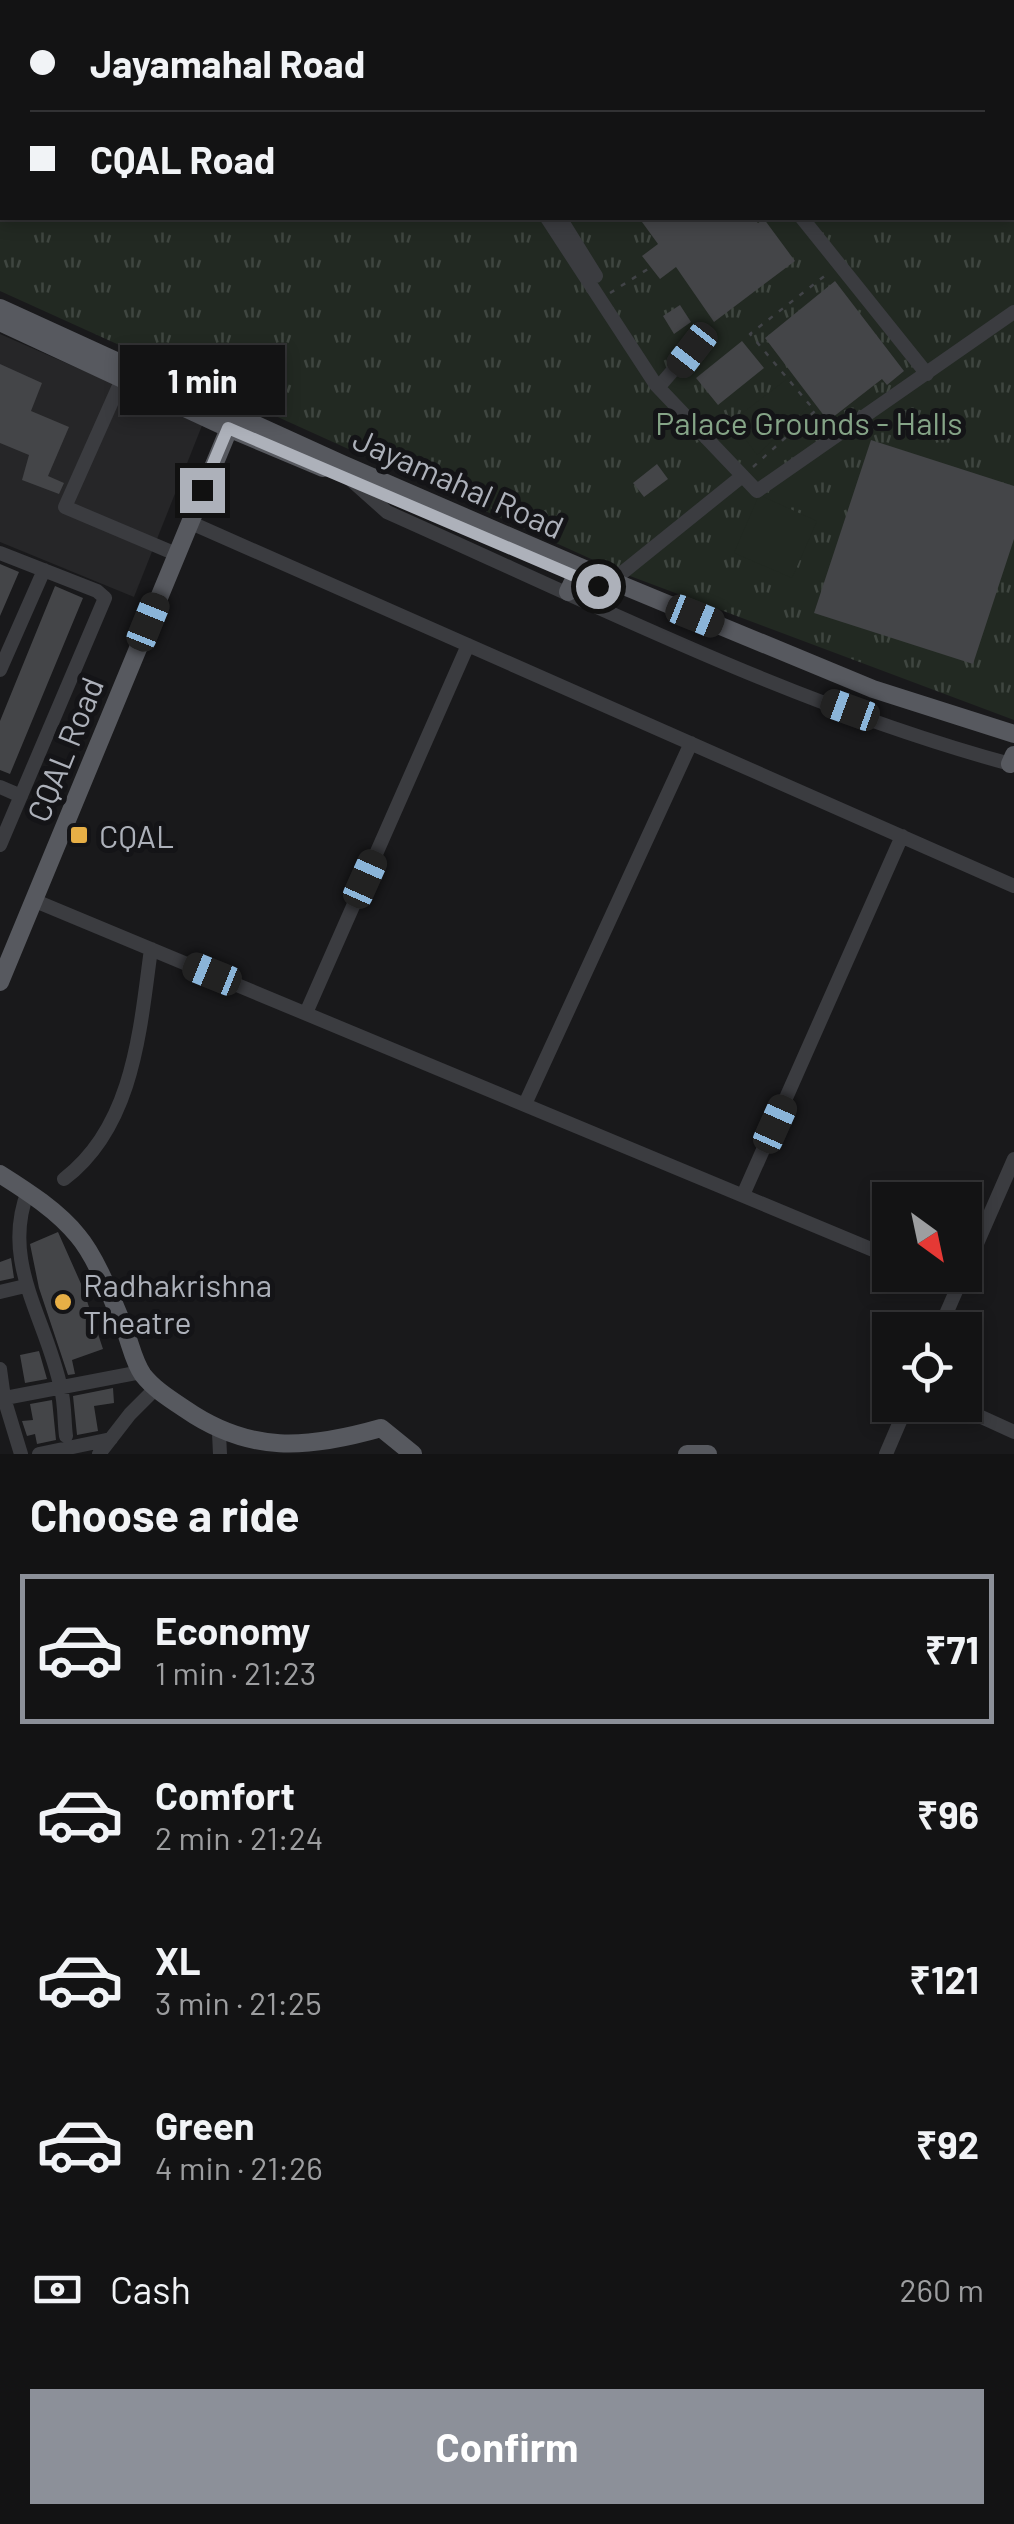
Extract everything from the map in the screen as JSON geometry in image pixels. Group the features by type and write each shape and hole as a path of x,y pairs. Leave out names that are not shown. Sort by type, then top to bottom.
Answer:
{"main road":[{"name":"Jayamahal Road","path":"0,308 350,479 574,579 619,588 873,689 1014,734"},
{"name":"Jayamahal Road","path":"0,322 122,379 232,421 574,579"},
{"name":"CQAL Road","path":"0,982 232,421"},
{"name":"Jayamahal Road","path":"619,588 865,696 1014,743"},
{"path":"0,1174 28,1191 82,1242 124,1326 141,1372 156,1388 219,1433 274,1446 338,1447 381,1428 413,1454"},
{"path":"687,1454 708,1454"}],"street":[{"path":"549,220 608,295 656,385 752,489 763,490 1014,312"},
{"path":"561,220 583,265 663,382 670,401"},
{"path":"804,220 926,374"},
{"path":"663,382 705,332"},
{"path":"122,379 65,507 176,554"},
{"path":"619,588 741,477"},
{"path":"190,522 1014,886"},
{"path":"0,553 98,591 104,598 0,846"},
{"path":"0,670 44,570"},
{"path":"574,579 720,659 892,727 1013,761"},
{"path":"306,1013 468,644"},
{"path":"525,1104 691,743"},
{"path":"0,787 21,796"},
{"path":"743,1195 902,836"},
{"path":"33,900 872,1249"},
{"path":"64,1179 84,1164 126,1094 138,1042 150,948"},
{"path":"982,1232 1014,1159"},
{"path":"28,1191 13,1213 10,1255 61,1388 66,1436"},
{"path":"0,1292 21,1287"},
{"path":"0,1369 2,1399 21,1454"},
{"path":"2,1399 141,1372"},
{"path":"99,1454 156,1388"},
{"path":"982,1417 1014,1432"},
{"path":"886,1454 900,1422"},
{"path":"219,1433 220,1454"},
{"path":"39,1454 111,1438"}],"path":[{"path":"741,477 815,410 750,334 840,264"},
{"path":"608,295 651,267"}],"shaded area":[{"path":"0,334 203,423 134,597 0,542"}],"green space":[{"name":"Palace Grounds - Halls","path":"0,220 1014,220 1014,720 622,573 0,291"},
{"path":"791,376 812,403 757,455 732,421"},
{"path":"759,495 817,521 792,578 734,553"}],"building":[{"path":"765,220 795,261 714,322 676,267 660,279 642,256 658,244 642,222"},
{"path":"835,281 904,371 887,385 882,379 828,421 765,338"},
{"path":"680,305 691,322 674,334 663,316"},
{"path":"742,341 764,368 718,405 696,378"},
{"path":"0,364 42,383 31,411 69,427 48,476 64,483 59,494 22,480 29,455 0,443"},
{"path":"871,440 1014,486 1014,539 973,664 814,613"},
{"path":"657,464 668,479 644,497 633,483"},
{"path":"0,564 19,572 0,616"},
{"path":"55,586 83,598 10,774 0,770 0,721"},
{"path":"58,1232 82,1286 103,1349 72,1360 75,1374 68,1375 39,1288 30,1244"},
{"path":"11,1258 14,1278 0,1281 0,1262"},
{"path":"39,1351 47,1379 25,1383 20,1355"},
{"path":"113,1388 114,1403 94,1406 98,1431 77,1435 73,1396"},
{"path":"52,1400 56,1440 37,1444 35,1434 27,1436 22,1421 33,1420 30,1404"}],"place":[{"name":"CQAL","path":"79,835"},
{"name":"Radhakrishna Theatre","path":"63,1302"}],"route":[{"path":"202,490 228,428 598,586"}]}
